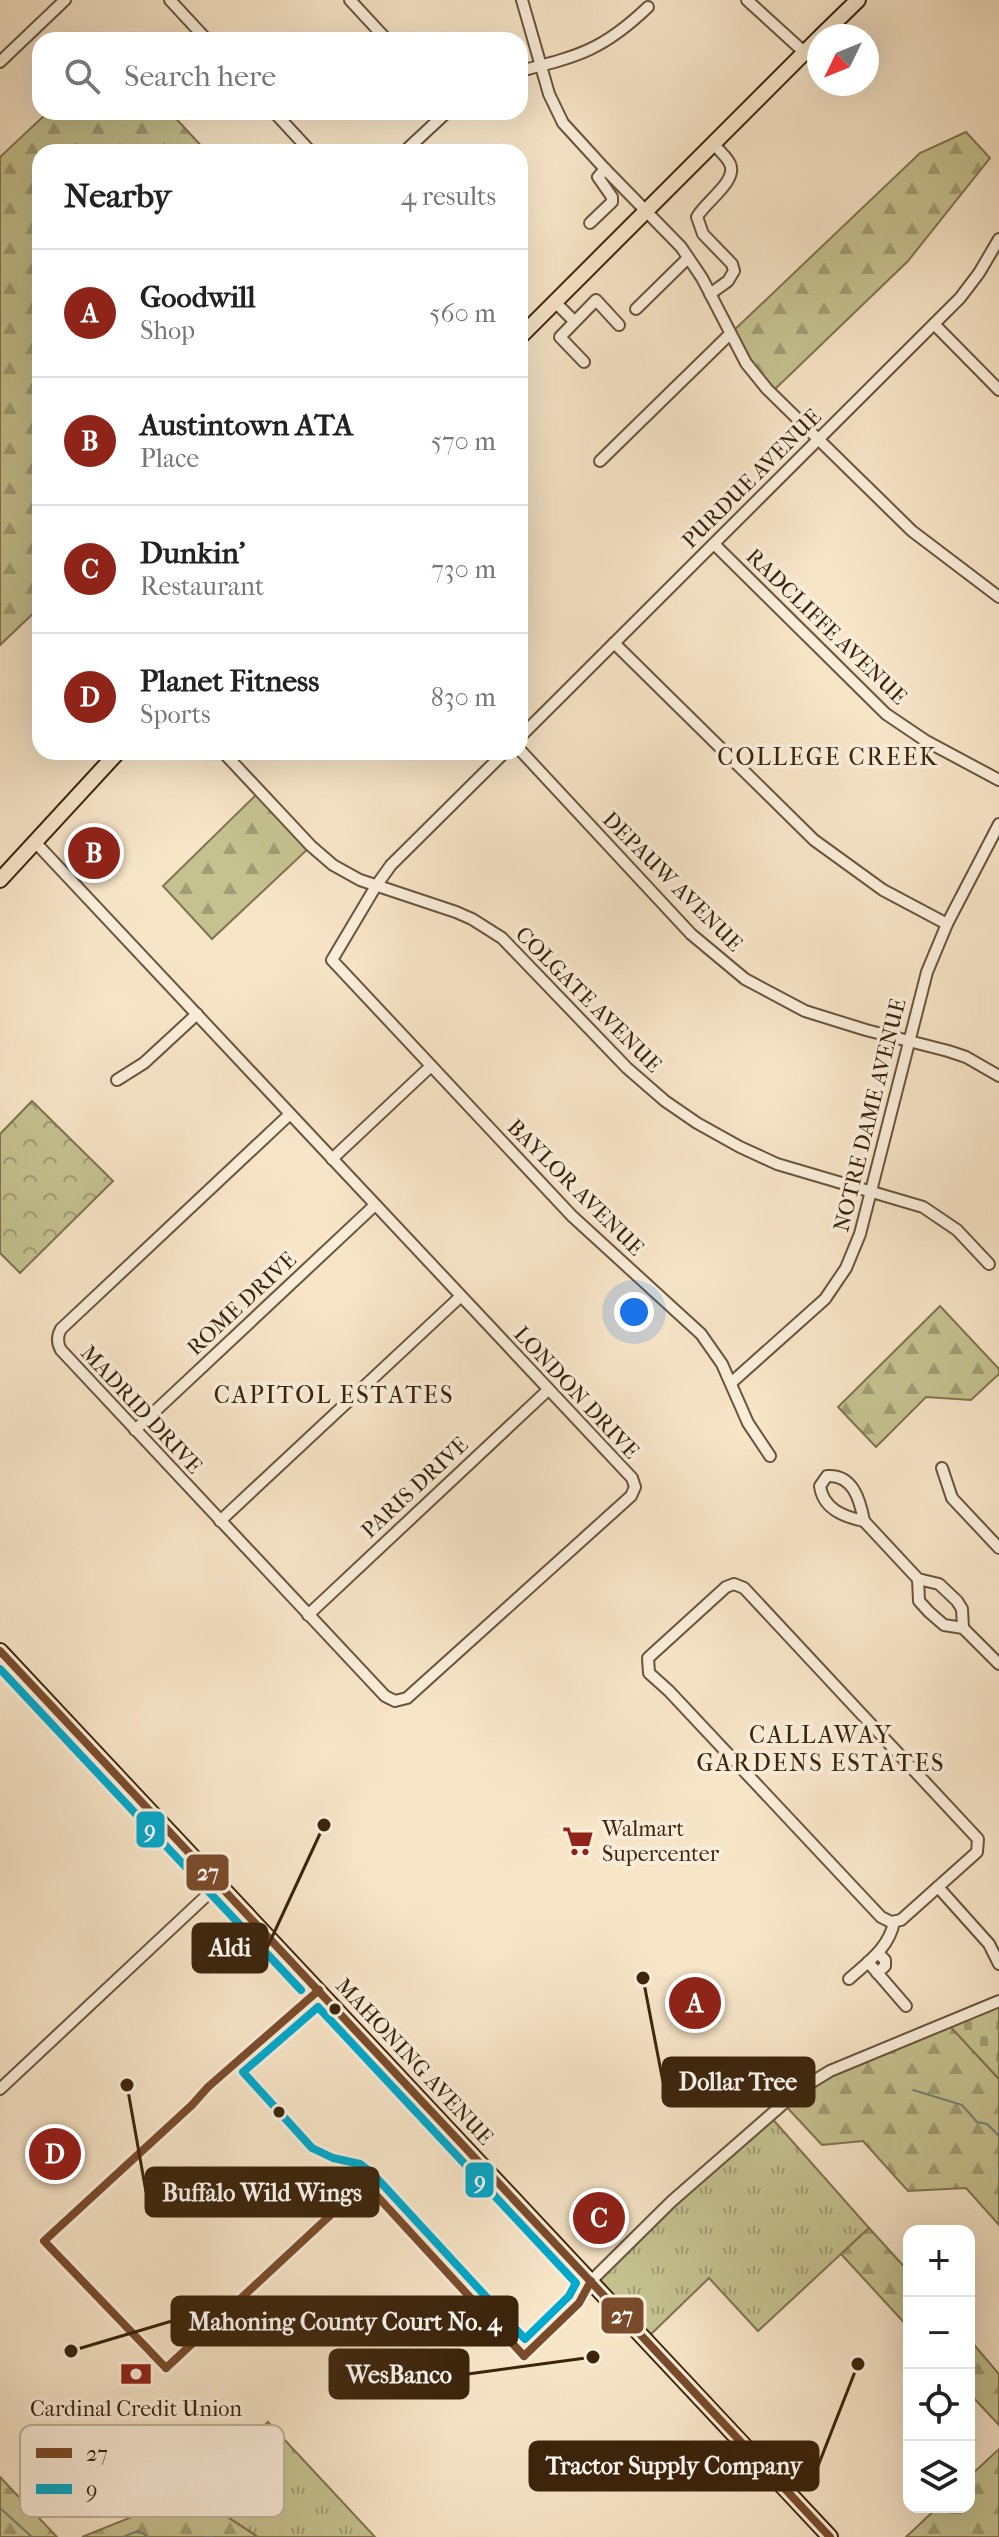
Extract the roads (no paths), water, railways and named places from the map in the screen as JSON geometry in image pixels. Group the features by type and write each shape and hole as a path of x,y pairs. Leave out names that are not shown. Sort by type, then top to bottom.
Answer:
{"main road":[{"path":"833,24 858,0"},
{"path":"528,329 807,49"},
{"path":"0,880 111,760"},
{"name":"MAHONING AVENUE","path":"0,1651 830,2537"}],"street":[{"path":"0,62 65,0"},
{"path":"170,0 200,32"},
{"path":"350,0 380,32"},
{"path":"522,0 549,94 563,123 647,210 688,258 746,363 767,389 912,531 999,597"},
{"path":"747,0 804,52"},
{"path":"528,69 579,55 601,45 620,33 648,7"},
{"path":"281,120 304,144"},
{"path":"413,144 438,120"},
{"path":"710,294 728,281 734,271 732,264 703,234 697,217 732,173 730,164 713,144"},
{"path":"590,223 612,202 612,197 598,177 605,169"},
{"name":"PURDUE AVENUE","path":"528,729 934,324 969,286 999,239"},
{"path":"636,309 688,258"},
{"path":"584,362 560,337 574,321 596,300 619,325"},
{"path":"555,302 574,321"},
{"path":"934,324 999,390"},
{"path":"600,461 730,334"},
{"name":"RADCLIFFE AVENUE","path":"714,544 886,714 926,741 999,780"},
{"path":"614,643 814,840 883,890 947,924"},
{"name":"DEPAUW AVENUE","path":"528,759 691,934 728,967 770,994 805,1011 966,1057 999,1076"},
{"name":"COLGATE AVENUE","path":"231,760 320,855 346,874 456,912 502,938 627,1068 665,1101 697,1123 777,1164 910,1202 957,1230 989,1264"},
{"path":"376,886 391,865 497,760"},
{"name":"NOTRE DAME AVENUE","path":"731,1383 815,1309 835,1286 854,1249 927,972 947,924 999,824"},
{"name":"LONDON DRIVE","path":"35,842 632,1478 634,1492 407,1698 395,1701"},
{"name":"BAYLOR AVENUE","path":"376,886 332,960 572,1216 701,1334 722,1364 748,1423 770,1456"},
{"path":"117,1080 144,1063 197,1014"},
{"path":"332,1159 431,1066"},
{"name":"MADRID DRIVE","path":"290,1114 59,1333 58,1345 308,1615 385,1696 395,1701"},
{"name":"ROME DRIVE","path":"135,1430 375,1205"},
{"path":"220,1521 460,1297"},
{"name":"PARIS DRIVE","path":"308,1615 548,1390"},
{"path":"942,1468 952,1498 999,1548"},
{"path":"864,1521 846,1518 835,1511 820,1491 823,1478 838,1476 849,1484 860,1500 864,1521 918,1579 939,1584 957,1601 962,1609 963,1628"},
{"path":"918,1579 919,1601 929,1612 944,1625 963,1628 999,1664"},
{"path":"734,1584 744,1588 976,1835 979,1841 977,1852 906,1917 894,1922 881,1917 649,1673 647,1665 651,1654 726,1587 734,1584"},
{"path":"0,2089 219,1884"},
{"path":"938,1887 989,1944 999,1964"},
{"path":"849,1979 878,1953 892,1932 894,1922"},
{"path":"877,1973 885,1966 885,1960 878,1953"},
{"path":"868,1962 906,2006"},
{"path":"591,2281 672,2201 799,2090 830,2071 999,2001"}],"waterway":[{"path":"913,2090 962,2105 977,2122 987,2124 999,2136"},
{"path":"999,2168 999,2178"},
{"path":"0,2508 32,2537"},
{"path":"123,2537 138,2531 149,2537"},
{"path":"206,2537 213,2537"}],"place":[{"name":"Austintown ATA","path":"94,853"},
{"name":"Aldi","path":"324,1825"},
{"name":"Walmart Supercenter","path":"578,1841"},
{"name":"Dollar Tree","path":"643,1978"},
{"name":"Goodwill","path":"695,2003"},
{"name":"Buffalo Wild Wings","path":"127,2085"},
{"name":"Planet Fitness","path":"55,2154"},
{"name":"Dunkin'","path":"599,2218"},
{"name":"Mahoning County Court No. 4","path":"71,2351"},
{"name":"WesBanco","path":"593,2357"},
{"name":"Tractor Supply Company","path":"858,2364"},
{"name":"Cardinal Credit Union","path":"136,2374"}],"district":[{"name":"COLLEGE CREEK","path":"828,757"},
{"name":"CAPITOL ESTATES","path":"334,1395"},
{"name":"CALLAWAY GARDENS ESTATES","path":"821,1749"}]}
